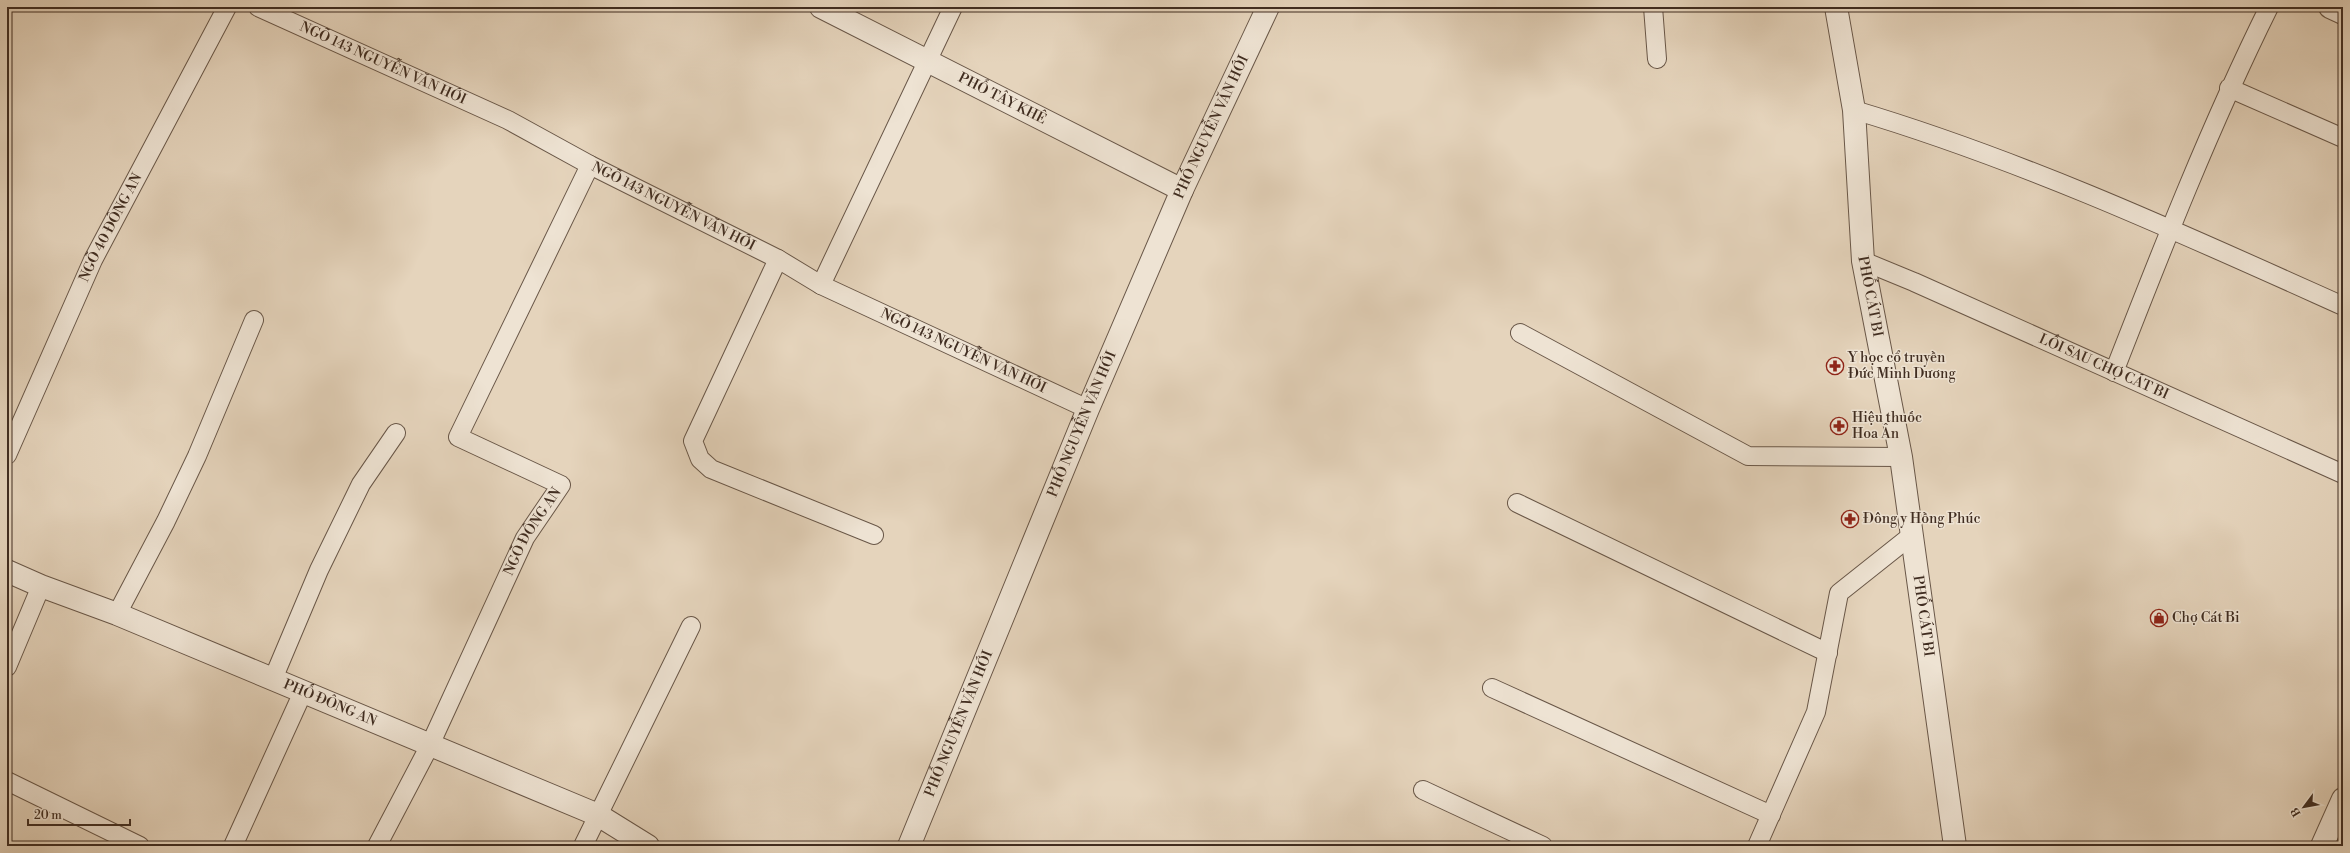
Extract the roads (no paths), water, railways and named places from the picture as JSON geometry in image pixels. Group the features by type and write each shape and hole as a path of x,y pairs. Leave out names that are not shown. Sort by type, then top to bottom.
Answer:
{"street":[{"name":"PHỐ TÂY KHÊ","path":"821,7 1182,190"},
{"name":"PHỐ NGUYỄN VĂN HỚI","path":"909,846 1088,409 1182,190 1268,7"},
{"name":"PHỐ CÁT BI","path":"1836,7 1854,110 1863,261 1901,457 1955,846"},
{"path":"2330,7 2343,13"},
{"name":"PHỐ ĐÔNG AN","path":"7,571 40,586 117,614 598,815 648,846"},
{"path":"2322,846 2343,799"}],"lane":[{"name":"NGÕ 40 ĐÔNG AN","path":"7,455 94,260 227,7"},
{"name":"NGÕ 143 NGUYỄN VĂN HỚI","path":"258,7 508,120 590,165 778,259 821,285 1088,409"},
{"path":"821,285 953,7"},
{"path":"1653,7 1657,59"},
{"path":"2114,372 2170,228 2229,88 2269,7"},
{"path":"2229,88 2343,138"},
{"path":"1854,110 1930,132 2170,228 2343,306"},
{"name":"NGÕ ĐÔNG AN","path":"377,846 430,745 525,538 561,486 458,437 590,165"},
{"path":"778,259 693,441 700,459 710,469 874,535"},
{"name":"LỐI SAU CHỢ CÁT BI","path":"1863,261 1914,282 2343,474"},
{"path":"117,614 166,521 197,456 254,320"},
{"path":"1520,334 1748,456 1901,457"},
{"path":"273,679 319,570 361,484 396,433"},
{"path":"1517,503 1828,653"},
{"path":"1757,846 1816,712 1839,593 1912,535"},
{"path":"7,667 40,586"},
{"path":"583,846 691,626"},
{"path":"1492,688 1771,815"},
{"path":"233,846 303,692"},
{"path":"7,781 140,846"},
{"path":"1423,790 1543,846"}],"place":[{"name":"Y học cổ truyền Đức Minh Dương","path":"1835,366"},
{"name":"Hiệu thuốc Hoa Ân","path":"1839,426"},
{"name":"Đông y Hồng Phúc","path":"1850,519"},
{"name":"Chợ Cát Bi","path":"2159,618"}]}
